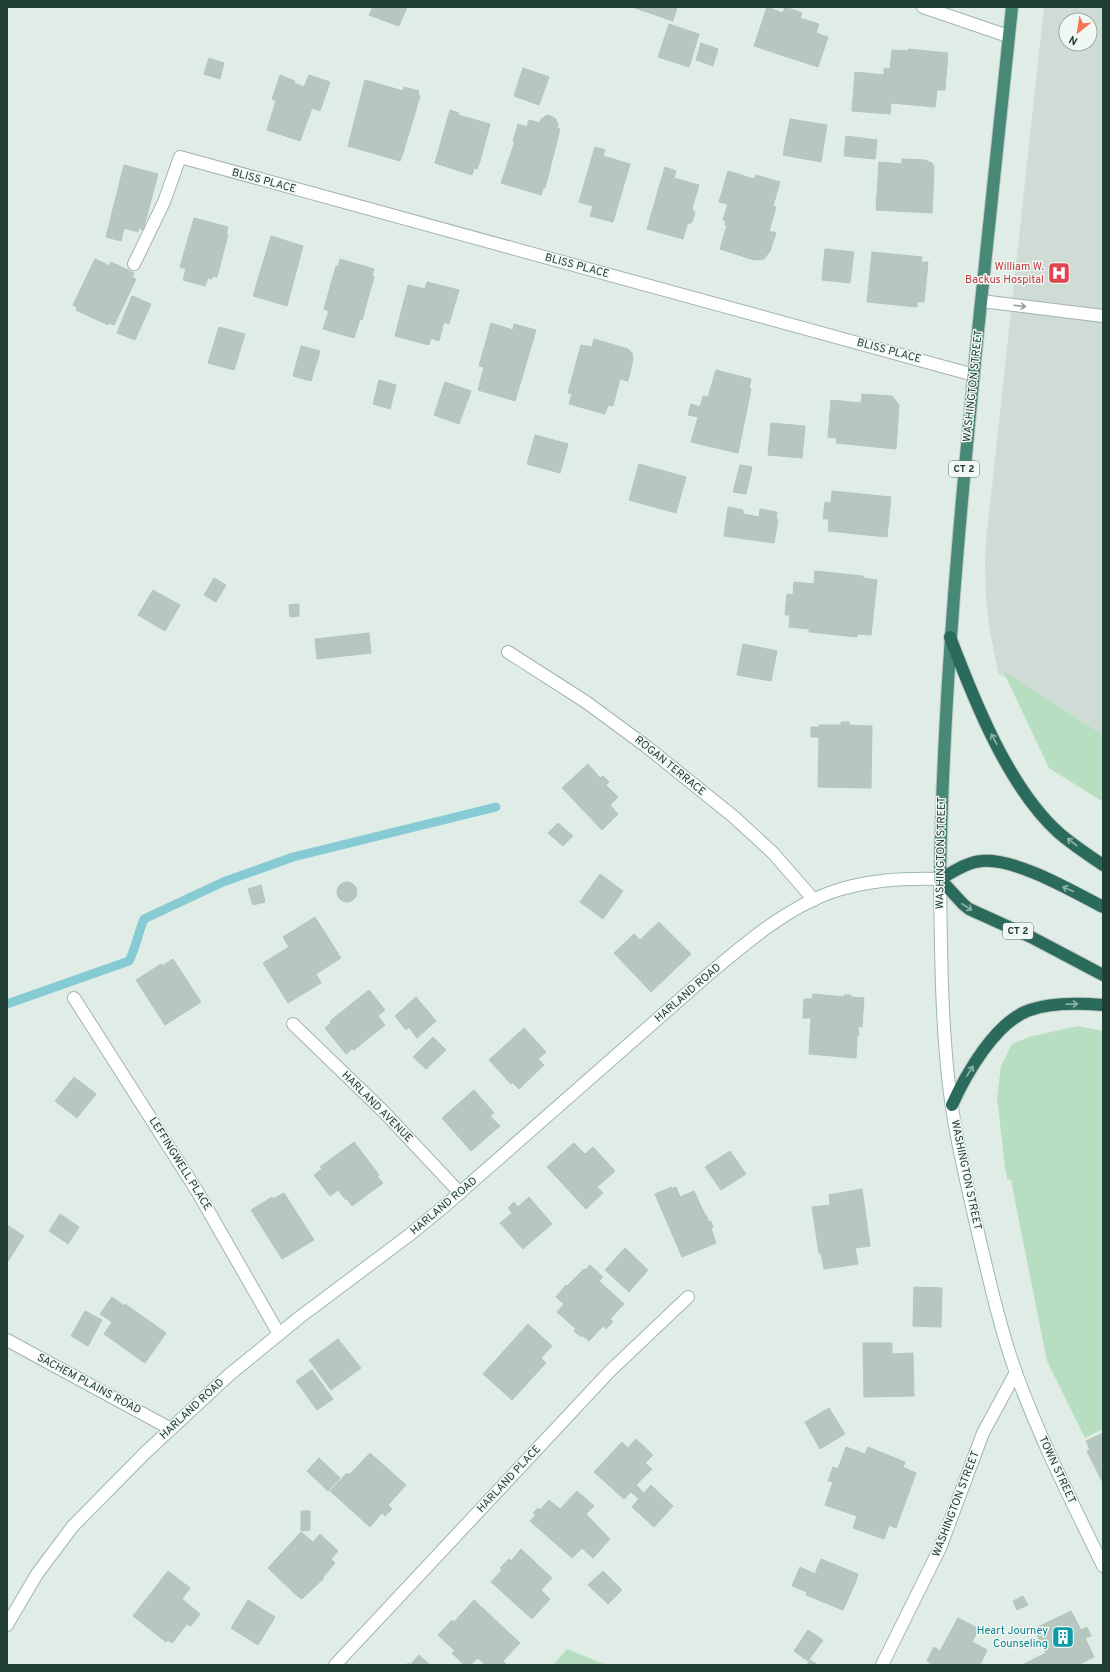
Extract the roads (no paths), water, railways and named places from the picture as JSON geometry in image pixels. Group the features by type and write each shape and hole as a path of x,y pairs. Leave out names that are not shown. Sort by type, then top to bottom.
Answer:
{"highway":[{"name":"WASHINGTON STREET","path":"940,879 942,798 950,637 962,488 1012,7"},
{"name":"CT 2","path":"950,637 981,713 1020,785 1035,806 1059,832 1103,866"},
{"path":"940,879 971,863 981,861 1000,862 1021,868 1103,907"},
{"name":"CT 2","path":"940,879 969,909 1031,937 1103,975"},
{"path":"952,1105 963,1083 983,1052 1001,1030 1022,1013 1030,1009 1058,1005 1103,1004"}],"street":[{"path":"923,7 1008,36"},
{"name":"BLISS PLACE","path":"134,264 164,202 180,157 974,374"},
{"path":"981,301 1103,316"},
{"name":"ROGAN TERRACE","path":"508,652 586,702 647,747 739,822 773,854 814,900"},
{"name":"HARLAND ROAD","path":"7,1625 37,1574 73,1526 112,1484 229,1375 279,1334 408,1236 460,1193 710,973 747,943 774,924 814,900 843,889 873,882 909,878 940,879"},
{"name":"WASHINGTON STREET","path":"882,1665 940,1548 983,1433 1016,1372 1003,1333 964,1174 952,1105 946,1063 940,879"},
{"name":"LEFFINGWELL PLACE","path":"74,998 197,1191 279,1334"},
{"name":"HARLAND AVENUE","path":"293,1024 384,1112 460,1193"},
{"name":"HARLAND PLACE","path":"335,1665 610,1371 688,1297"},
{"name":"SACHEM PLAINS ROAD","path":"7,1340 171,1429"},
{"name":"TOWN STREET","path":"1016,1372 1053,1463 1103,1566"}],"waterway":[{"path":"7,1004 129,961 144,919 223,882 293,857 496,807"}],"place":[{"name":"William W. Backus Hospital","path":"1059,273"},
{"name":"Heart Journey Counseling","path":"1063,1637"}]}
